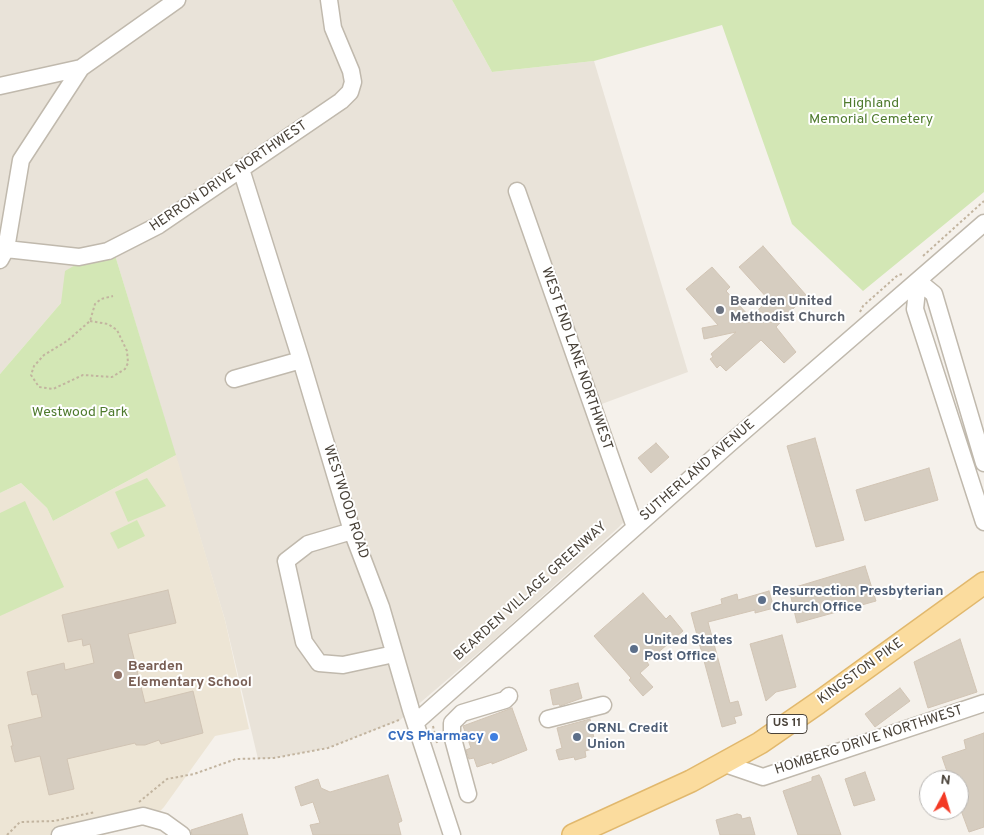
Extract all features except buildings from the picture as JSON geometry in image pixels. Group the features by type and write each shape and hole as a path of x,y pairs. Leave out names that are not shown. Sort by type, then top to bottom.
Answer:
{"main road":[{"name":"KINGSTON PIKE","path":"573,835 615,818 725,764 818,703 984,583"}],"street":[{"path":"3,254 21,160 81,68 177,0"},
{"name":"HERRON DRIVE NORTHWEST","path":"3,254 79,257 108,251 159,225 341,101 350,92 353,82 351,71 333,28 328,0"},
{"path":"0,86 81,68"},
{"name":"WESTWOOD ROAD","path":"240,169 301,360 352,531 381,607 413,716 452,835"},
{"name":"WEST END LANE NORTHWEST","path":"517,191 635,527"},
{"name":"SUTHERLAND AVENUE","path":"413,716 635,527 912,277 984,223"},
{"path":"912,277 934,294 984,463"},
{"path":"912,277 914,309 984,522"},
{"path":"234,380 301,360"},
{"path":"352,531 308,544 286,561 304,642 319,663 343,665 394,654"},
{"path":"468,794 452,735 452,723 462,713 505,700 509,696"},
{"name":"HOMBERG DRIVE NORTHWEST","path":"725,764 763,776 984,703"},
{"path":"548,720 603,705"},
{"path":"60,835 143,816 164,822 182,835"}],"path":[{"path":"918,261 984,202"},
{"path":"858,317 863,306 898,275 912,277"},
{"path":"90,321 108,324 118,330 127,351 128,363 126,369 112,377 84,375 53,388 39,387 31,376 34,366 44,355 67,341 90,321 95,304 101,299 113,296"},
{"path":"139,802 167,779 194,774 236,759 274,758 328,748 413,716"},
{"path":"7,835 20,822 54,821 101,810"}],"shaded area":[{"path":"0,0 452,0 492,72 594,61 688,372 599,405 638,507 619,527 497,637 400,720 328,748 258,759 225,620 115,255 61,303 0,374"},
{"name":"Bearden Elementary School","path":"176,455 225,620 249,729 215,736 164,807 150,822 104,835 0,835 0,493 21,483 47,508 53,521"}],"green space":[{"name":"Highland Memorial Cemetery","path":"452,0 984,0 984,192 863,291 792,224 722,25 594,61 492,72"},
{"name":"Westwood Park","path":"115,255 176,455 53,521 47,508 21,483 0,493 0,374 61,303 65,271 77,264"},
{"path":"147,478 166,506 128,522 115,492"},
{"path":"25,501 64,587 0,616 0,513"},
{"path":"137,520 145,536 118,549 110,533"}],"place":[{"name":"Bearden United Methodist Church","path":"720,310"},
{"name":"Resurrection Presbyterian Church Office","path":"762,600"},
{"name":"United States Post Office","path":"634,649"},
{"name":"Bearden Elementary School","path":"118,675"},
{"name":"CVS Pharmacy","path":"494,737"},
{"name":"ORNL Credit Union","path":"577,737"}]}
